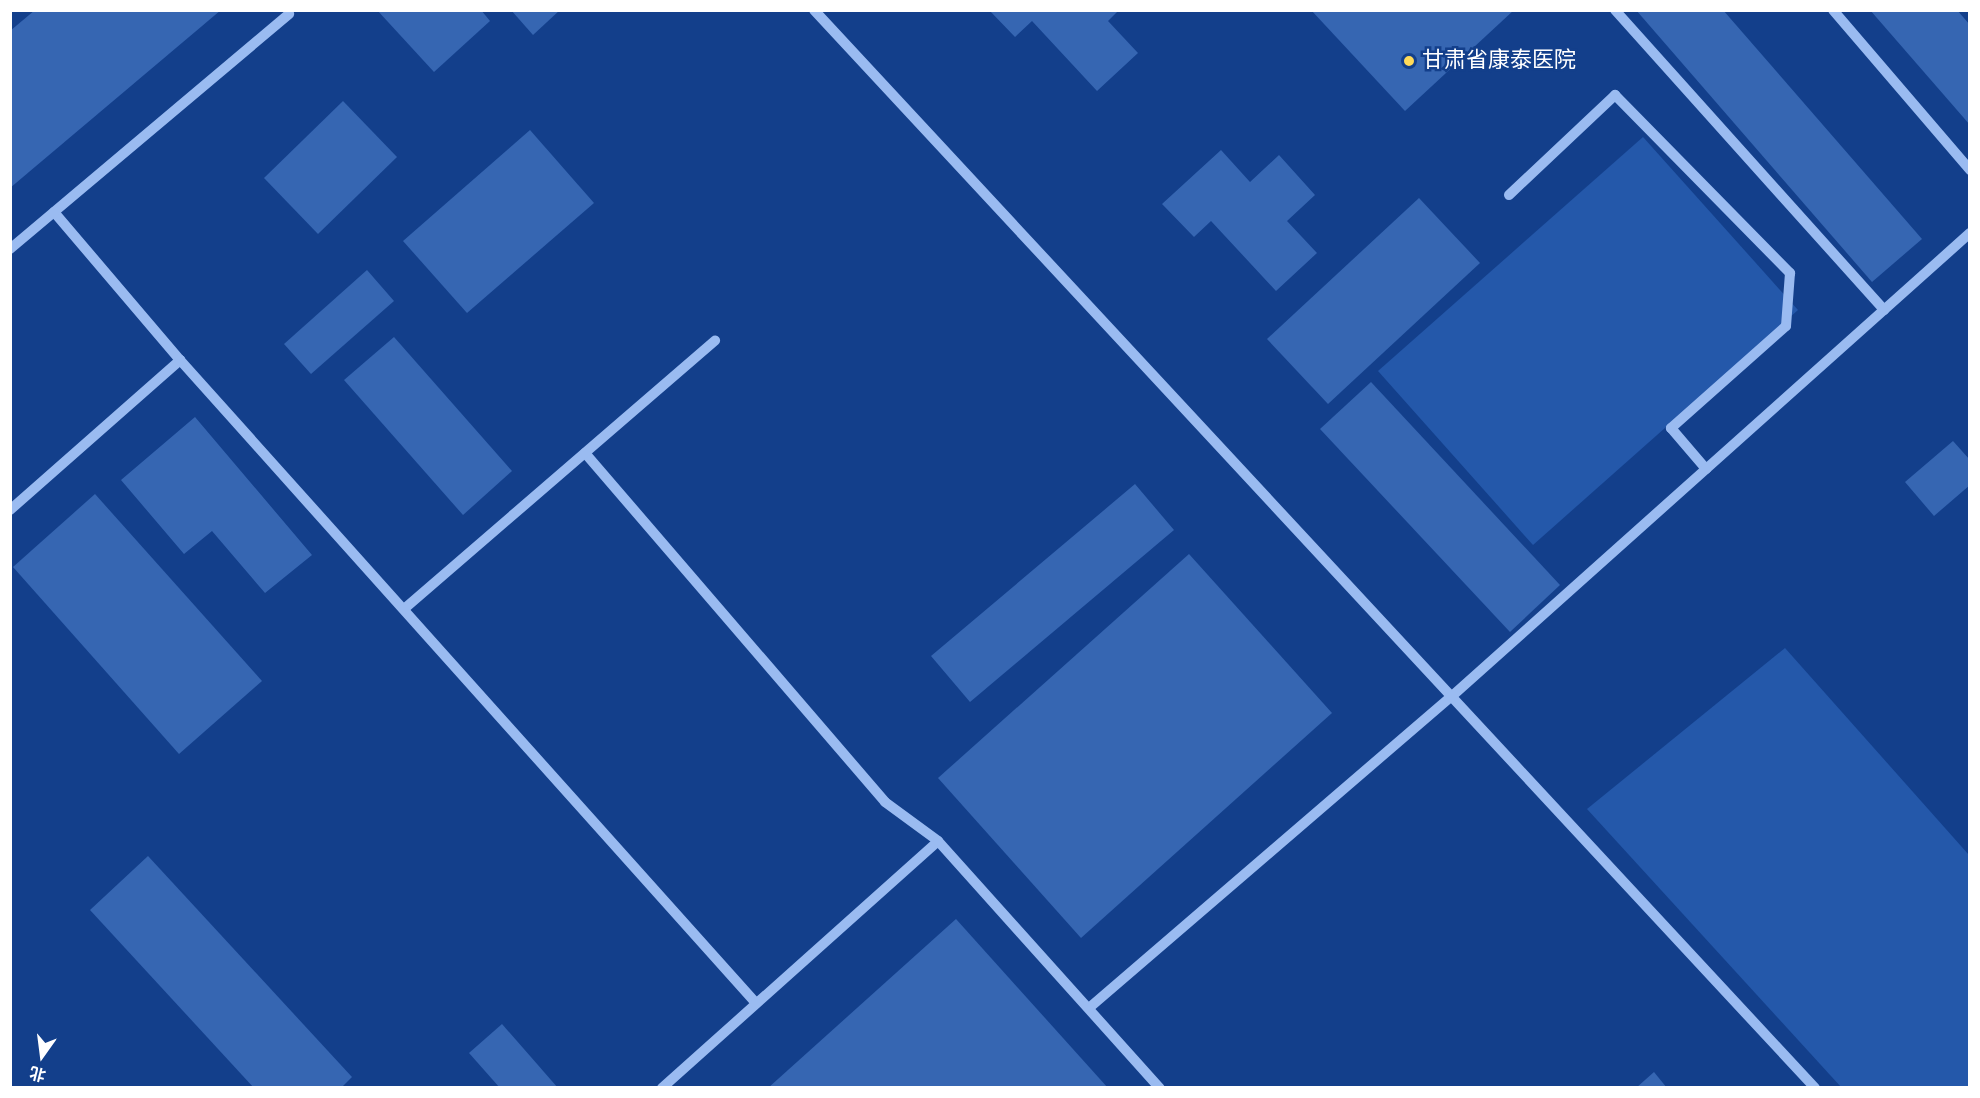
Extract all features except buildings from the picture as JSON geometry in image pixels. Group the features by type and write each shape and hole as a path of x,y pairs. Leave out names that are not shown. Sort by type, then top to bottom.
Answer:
{"lane":[{"path":"814,10 1815,1088"},
{"path":"1615,10 1884,310"},
{"path":"1833,10 1970,170"},
{"path":"10,249 289,14"},
{"path":"1509,195 1616,95 1790,273 1786,326 1671,428 1706,469"},
{"path":"54,212 180,360 756,1003"},
{"path":"1089,1008 1451,697 1970,232"},
{"path":"404,609 715,341"},
{"path":"10,510 180,360"},
{"path":"585,453 885,802 938,841 1161,1088"},
{"path":"662,1088 938,841"}],"shaded area":[{"path":"1643,137 1798,310 1533,545 1378,371"},
{"path":"1785,648 1969,855 1969,1087 1841,1087 1587,809"}],"place":[{"name":"甘肃省康泰医院","path":"1409,61"}]}
